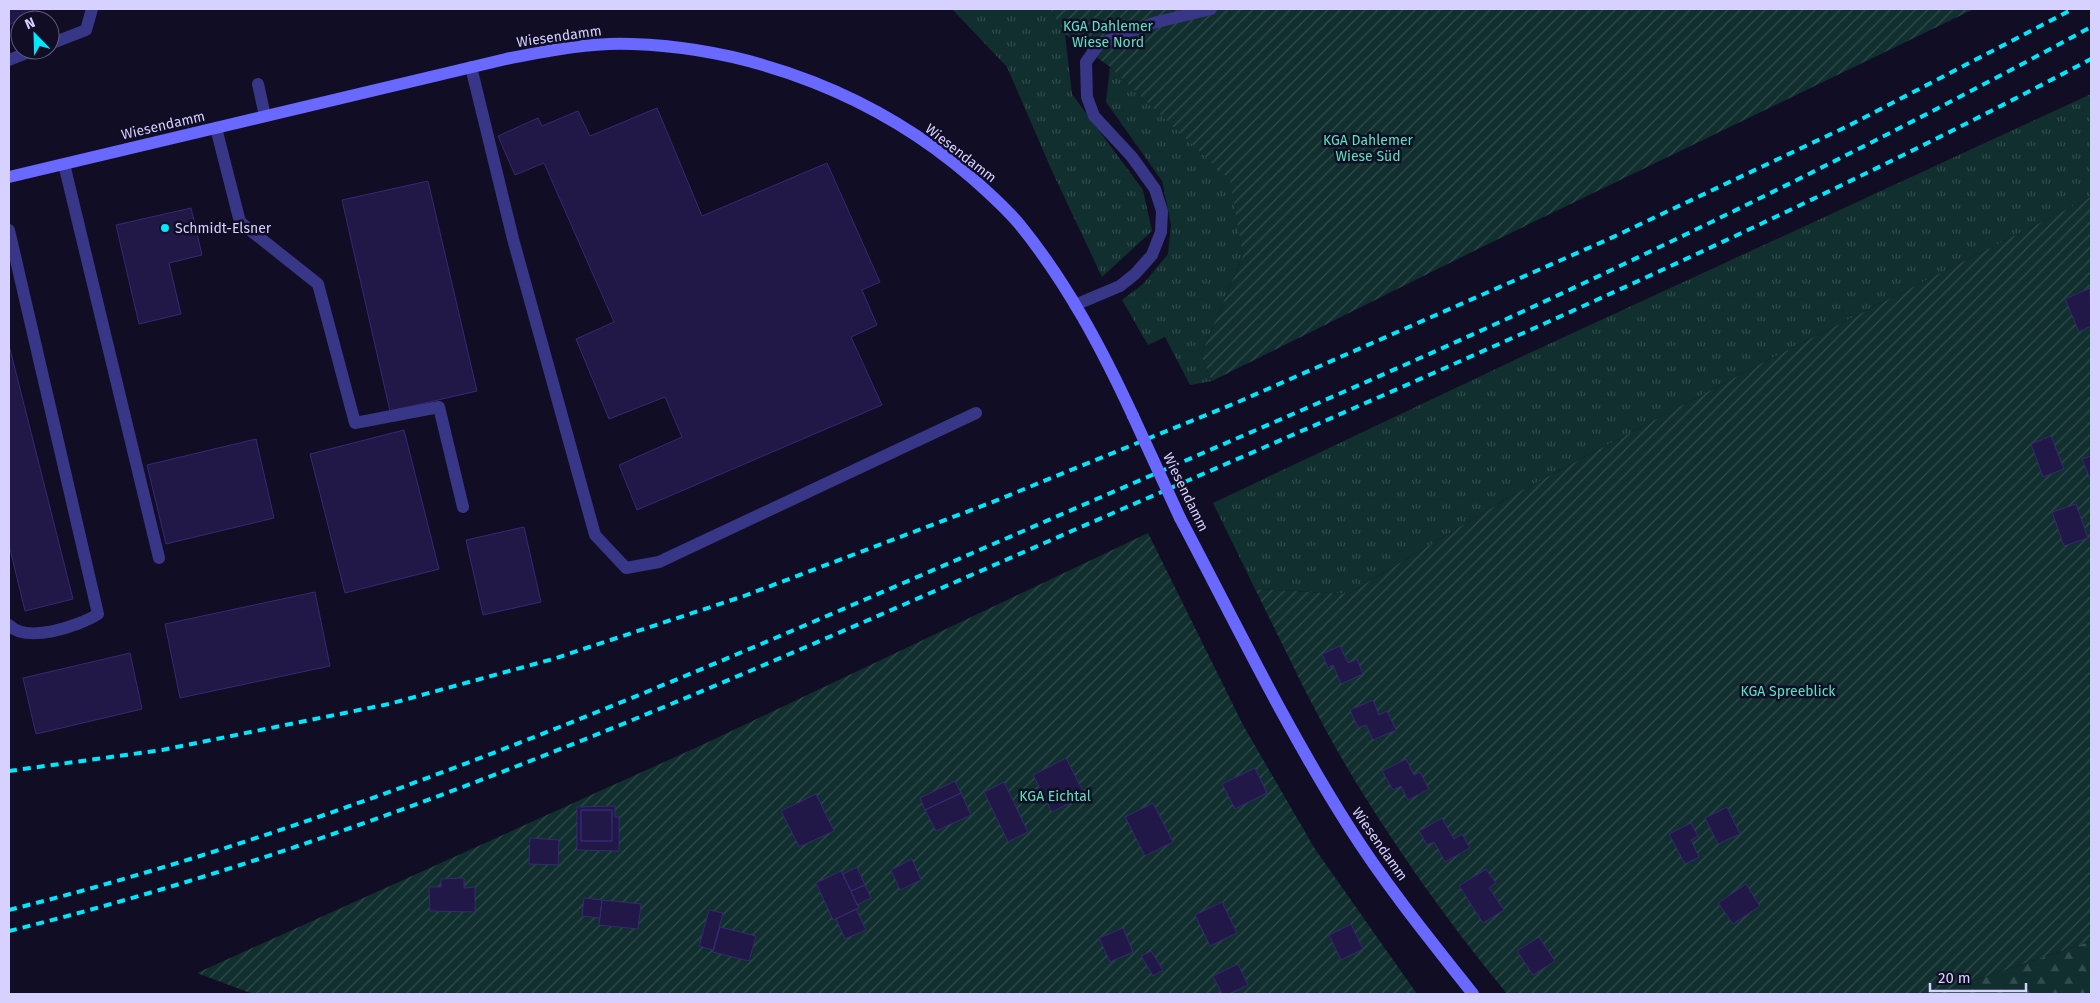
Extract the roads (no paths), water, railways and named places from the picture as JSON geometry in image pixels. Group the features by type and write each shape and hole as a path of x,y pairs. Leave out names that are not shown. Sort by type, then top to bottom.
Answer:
{"street":[{"name":"Wiesendamm","path":"9,177 471,67 570,47 631,44 690,50 748,61 817,83 866,106 914,134 953,162 1019,224 1050,265 1105,356 1180,518 1299,745 1350,828 1424,931 1473,994"}],"lane":[{"path":"60,40 86,30 92,9"},
{"path":"1075,305 1120,286 1135,274 1152,255 1161,232 1162,211 1155,189 1132,157 1094,116 1087,97 1086,62 1099,44 1153,23 1211,9"},
{"path":"471,67 513,239 595,534 626,568 659,562 976,413"},
{"path":"258,84 265,116"},
{"path":"216,128 240,222 318,284 355,423 439,407 462,507"},
{"path":"64,164 159,558"},
{"path":"9,230 98,614 86,622 54,631 25,633 13,630 9,625"}],"railway":[{"path":"9,771 162,750 389,704 553,659 744,596 990,503 1238,402 1609,239 1848,126 2073,9"},
{"path":"9,910 139,874 268,834 396,789 522,742 773,639 1475,334 1801,178 1918,119 2091,27"},
{"path":"9,931 148,894 284,851 419,803 553,752 686,698 1336,416 1590,303 1843,185 2091,59"}],"place":[{"name":"Schmidt-Elsner","path":"165,228"}],"park label":[{"name":"KGA Dahlemer Wiese Nord","path":"1108,34"},
{"name":"KGA Dahlemer Wiese Süd","path":"1368,148"},
{"name":"KGA Spreeblick","path":"1788,691"},
{"name":"KGA Eichtal","path":"1055,796"}]}
